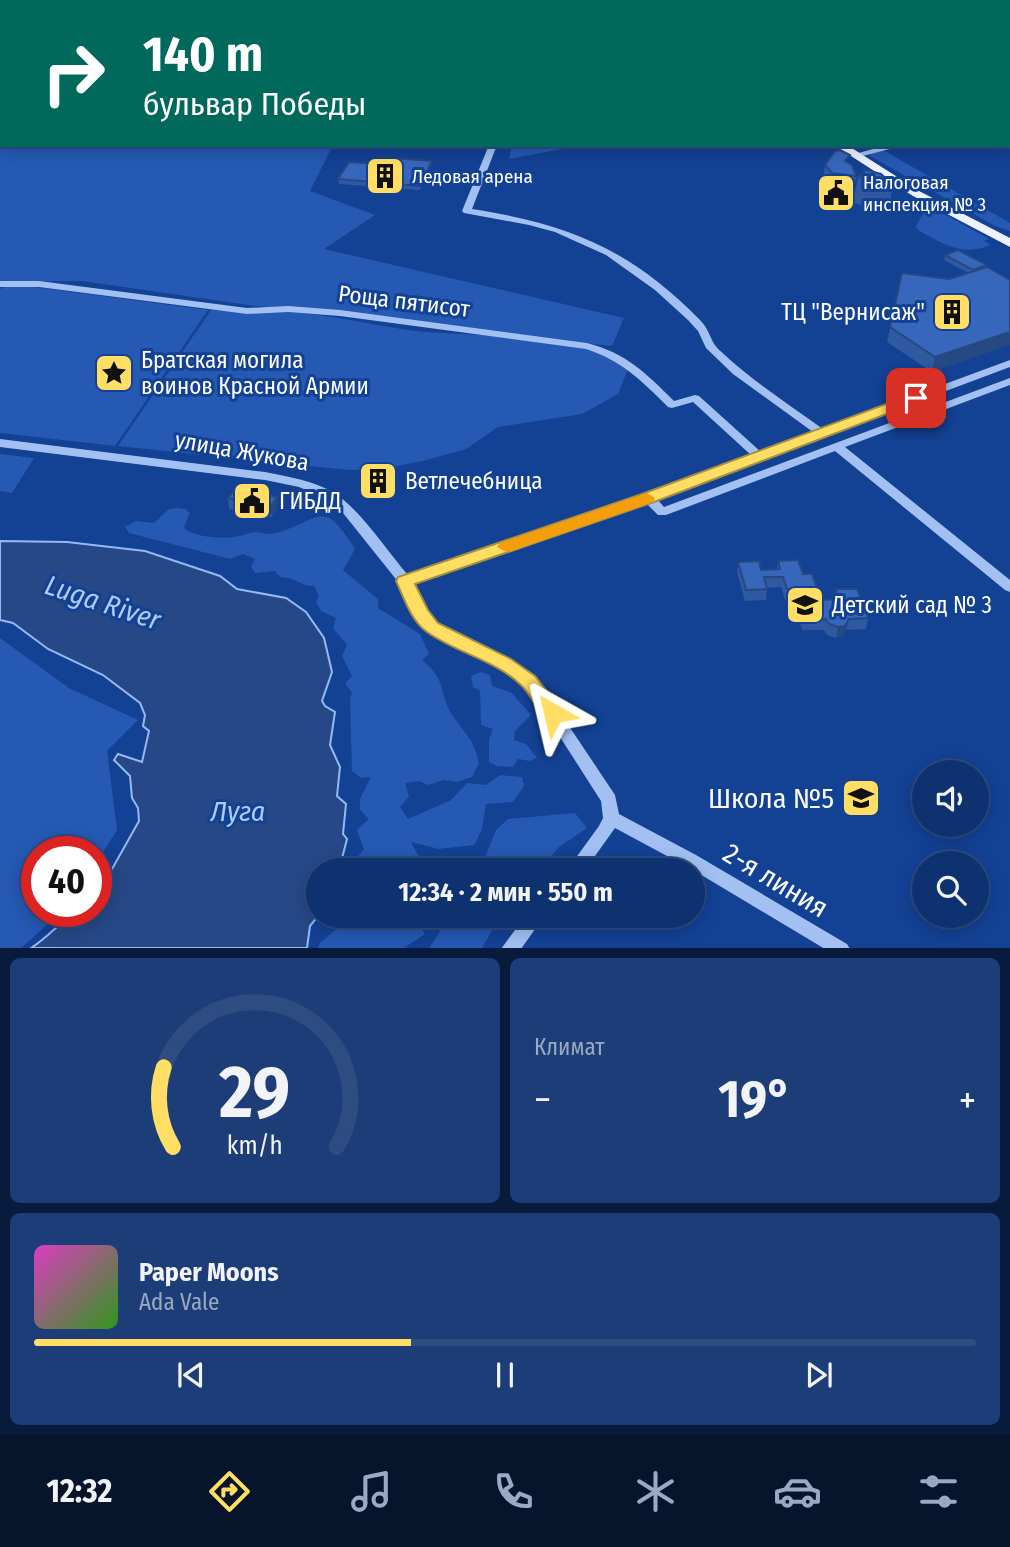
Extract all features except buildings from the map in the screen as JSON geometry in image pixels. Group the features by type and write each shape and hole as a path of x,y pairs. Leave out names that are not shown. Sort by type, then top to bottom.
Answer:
{"main road":[{"path":"843,147 857,154"},
{"path":"848,147 917,194 1009,240"}],"street":[{"path":"492,147 467,211 541,223 575,235 615,255 652,282 684,311 704,331 708,346 743,376 821,433"},
{"path":"857,154 891,147"},
{"name":"Роща пятисот","path":"0,284 39,284 247,311 288,309 340,313 587,346 614,354 632,366 672,405 695,398 759,456"},
{"path":"405,581 648,498 1010,363"},
{"path":"648,498 662,512 1010,381"},
{"name":"улица Жукова","path":"0,443 223,469 302,484 327,494 343,505 405,581 421,614 432,627 505,664 529,681 598,781 609,800 611,818"},
{"path":"836,446 1010,587"},
{"path":"584,858 606,830 611,818"},
{"name":"2-я линия","path":"611,818 640,831 841,948"},
{"path":"510,948 526,928"}],"shaded area":[{"path":"0,147 332,147 310,191 375,215 324,249 624,318 612,346 340,313 255,306 82,281 0,282"},
{"path":"512,147 573,147 509,159"},
{"path":"883,150 1010,223 1010,231 995,226 870,156 872,152"},
{"path":"935,209 989,239 984,241 990,245 971,250 962,249 945,244 918,230 916,226 925,210"},
{"path":"12,284 208,310 115,446 0,433 0,289"},
{"path":"211,310 301,313 408,330 554,341 608,355 629,367 618,394 582,414 498,427 466,449 377,470 348,470 118,446"},
{"path":"0,454 34,458 12,493 0,491"},
{"path":"169,509 185,509 190,513 184,527 186,530 212,537 233,537 255,532 273,534 320,516 335,522 355,549 343,570 378,599 378,608 420,634 429,654 422,660 436,675 448,708 472,742 477,754 479,763 472,777 457,782 444,780 428,785 419,781 405,783 409,796 400,807 408,819 451,800 467,783 486,785 500,775 522,777 524,786 513,802 486,804 482,829 474,845 438,849 411,842 420,858 357,858 364,849 357,830 369,819 360,810 360,799 371,777 361,778 352,771 352,693 345,683 352,676 342,656 347,645 333,628 336,618 321,611 316,602 319,596 314,586 280,577 275,571 255,573 251,567 255,559 243,554 230,559 129,533 125,527 136,521 154,523"},
{"path":"0,638 69,688 138,720 107,751 117,830 112,838 21,836 21,927 44,927 21,948 0,948"},
{"path":"480,672 490,675 492,686 512,693 531,715 515,731 514,740 526,744 537,758 530,761 518,759 513,767 497,766 489,762 489,739 493,729 481,725 480,691 473,687 471,676"},
{"path":"575,813 587,828 559,847 550,858 485,858 496,830 508,819"},
{"path":"338,928 422,928 425,934 404,948 318,948"},
{"path":"442,928 495,928 482,948 429,948"}],"water":[{"name":"Луга","path":"0,541 67,542 145,551 220,576 237,589 286,598 306,612 324,638 332,672 322,701 335,712 330,745 340,767 337,796 346,804 343,834 347,839 342,858 306,858 306,928 310,928 307,948 31,948 57,927 112,927 112,869 139,821 138,808 132,798 130,776 114,760 118,754 142,762 149,731 143,726 145,715 140,703 103,675 48,649 13,623 0,620"}],"slow traffic":[{"path":"506,547 647,498"}],"place":[{"name":"Ледовая арена","path":"385,176"},
{"name":"Налоговая инспекция № 3","path":"836,193"},
{"name":"ТЦ \"Вернисаж\"","path":"952,312"},
{"name":"Братская могила воинов Красной Армии","path":"114,373"},
{"name":"Ветлечебница","path":"378,481"},
{"name":"ГИБДД","path":"252,501"},
{"name":"Детский сад № 3","path":"805,605"},
{"name":"Школа №5","path":"861,798"}],"route":[{"path":"553,713 529,681 505,664 432,627 421,614 405,581 648,498 916,398"}],"water label":[{"name":"Luga River","path":"103,602"}]}
